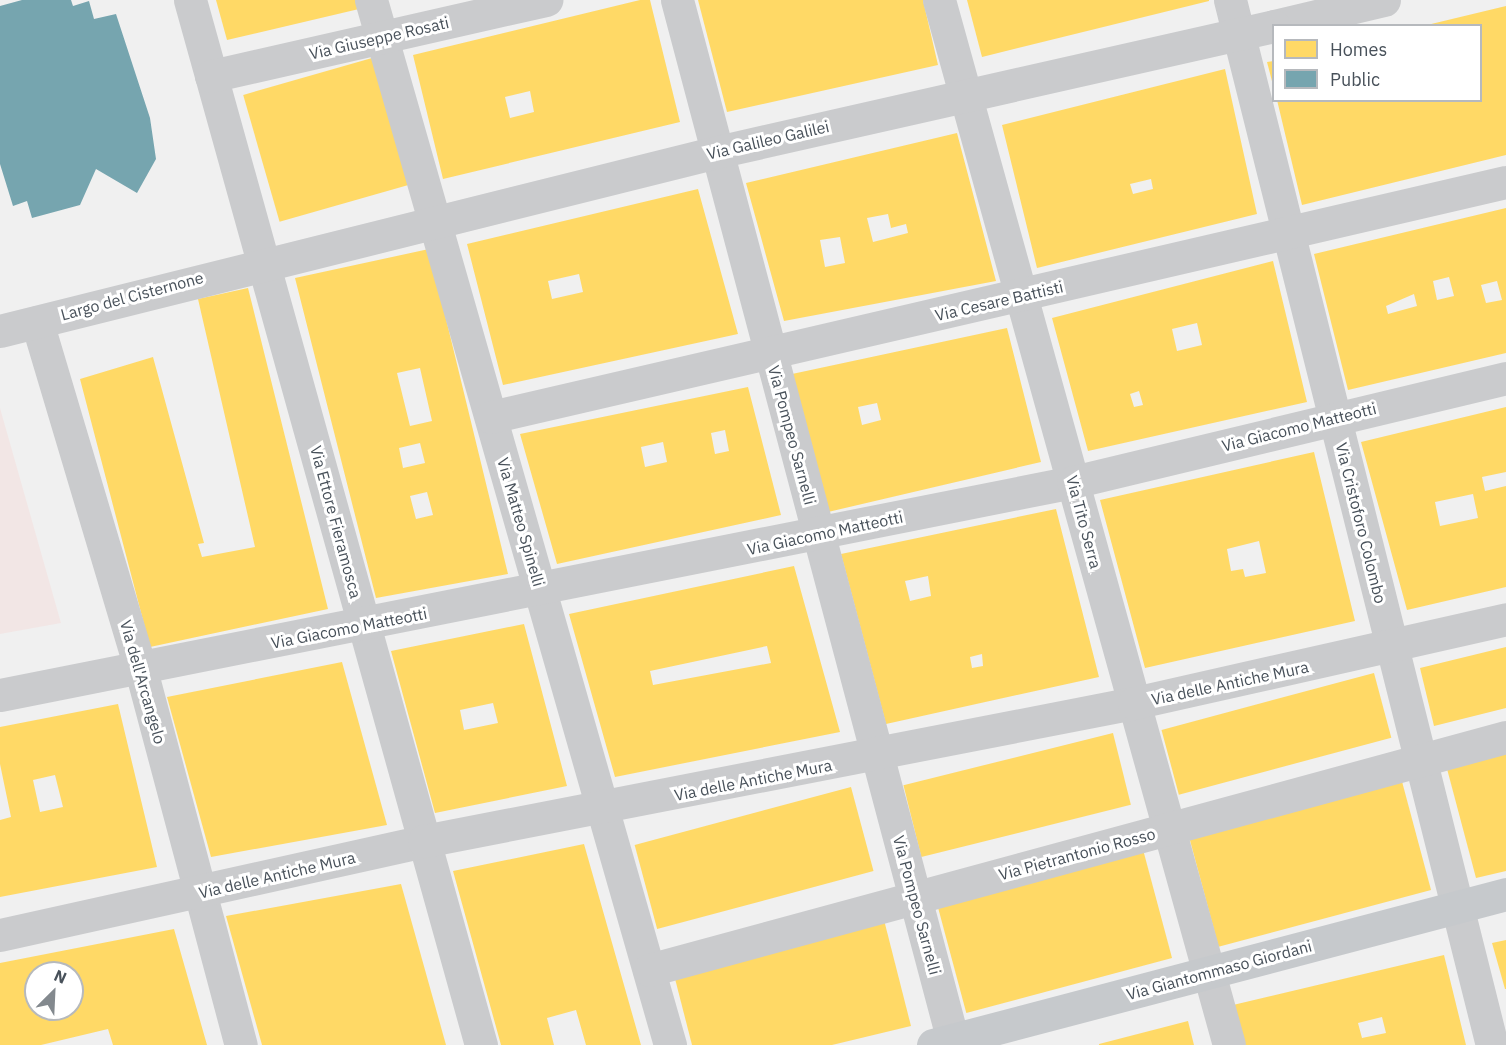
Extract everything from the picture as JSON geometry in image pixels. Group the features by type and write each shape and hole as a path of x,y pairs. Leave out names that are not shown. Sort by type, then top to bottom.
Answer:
{"main road":[{"name":"Via Giantommaso Giordani","path":"947,1043 1506,894"}],"street":[{"name":"Via Ettore Fieramosca","path":"190,0 481,1045"},
{"name":"Via Matteo Spinelli","path":"371,0 670,1045"},
{"name":"Via Giuseppe Rosati","path":"212,76 546,0"},
{"name":"Via Pompeo Sarnelli","path":"676,0 915,898 947,1043"},
{"name":"Via Tito Serra","path":"939,0 1229,1045"},
{"name":"Via Cristoforo Colombo","path":"1230,0 1492,1045"},
{"name":"Via Galileo Galilei","path":"1282,24 1384,0"},
{"name":"Via Galileo Galilei","path":"263,261 435,222 717,152 1272,26"},
{"name":"Via Cesare Battisti","path":"491,417 770,352 1022,297 1506,182"},
{"name":"Largo del Cisternone","path":"0,331 263,261"},
{"name":"Via dell'Arcangelo","path":"37,322 141,670 241,1045"},
{"name":"Via Giacomo Matteotti","path":"0,695 141,670 1073,482 1506,378"},
{"name":"Via delle Antiche Mura","path":"0,935 200,893 424,841 878,756 1393,647 1506,620"},
{"name":"Via Pietrantonio Rosso","path":"649,970 1506,737"}],"shaded area":[{"path":"0,408 61,623 0,634"}],"building: Homes":[{"path":"216,0 356,0 359,9 227,40"},
{"path":"640,0 650,0 680,122 443,179 413,55","holes":["530,91 534,112 510,118 505,97"]},
{"path":"698,0 923,0 938,65 727,112"},
{"path":"967,0 1209,0 1209,1 982,57"},
{"path":"1506,6 1506,155 1302,205 1277,102 1482,102 1482,24 1431,24"},
{"path":"372,58 408,185 280,222 243,95"},
{"path":"1272,61 1272,81 1267,62"},
{"path":"1225,69 1257,214 1037,268 1002,125","holes":["1151,179 1153,189 1133,194 1130,184"]},
{"path":"957,133 996,281 784,321 746,183","holes":["888,214 891,228 906,224 908,233 873,242 867,218","840,237 845,263 825,267 820,240"]},
{"path":"698,189 738,334 503,385 467,244","holes":["579,274 583,292 552,299 548,281"]},
{"path":"1506,208 1506,353 1348,390 1314,254","holes":["1449,277 1454,296 1437,300 1433,281","1497,281 1502,300 1486,303 1481,285","1414,294 1417,306 1388,314 1386,306"]},
{"path":"429,249 508,574 376,598 295,278","holes":["420,368 432,421 410,426 397,373","420,443 425,463 403,468 399,448","427,492 433,515 416,519 410,496"]},
{"path":"1273,261 1307,402 1088,451 1052,318","holes":["1197,323 1202,345 1177,351 1172,329","1139,391 1143,405 1134,407 1130,394"]},
{"path":"248,288 328,609 150,647 80,379 153,357 204,543 198,544 202,557 255,547 198,299"},
{"path":"1007,328 1041,462 828,512 792,374","holes":["877,403 881,420 862,425 858,407"]},
{"path":"748,387 781,515 557,564 520,434","holes":["725,430 729,451 715,454 711,433","663,442 667,462 645,467 641,447"]},
{"path":"1506,407 1506,472 1482,477 1485,491 1506,486 1506,587 1407,610 1361,442","holes":["1473,494 1478,518 1440,526 1435,502"]},
{"path":"1314,452 1355,621 1145,668 1100,500","holes":["1259,541 1266,573 1245,577 1243,569 1231,571 1227,549"]},
{"path":"1056,509 1099,677 886,724 841,554","holes":["928,576 931,596 910,601 905,581","982,654 983,666 972,668 970,657"]},
{"path":"794,566 840,732 615,777 569,614","holes":["767,646 771,663 653,685 650,671"]},
{"path":"524,624 567,786 435,813 391,651","holes":["493,703 498,723 464,730 460,710"]},
{"path":"1506,647 1506,708 1434,726 1420,668"},
{"path":"342,662 387,825 211,857 167,697"},
{"path":"1374,673 1391,738 1179,795 1161,730"},
{"path":"118,704 157,867 0,897 0,820 11,817 0,764 0,727","holes":["55,775 63,807 40,812 33,780"]},
{"path":"1113,733 1131,805 921,857 903,785"},
{"path":"1506,749 1506,871 1476,878 1446,765"},
{"path":"1400,774 1431,890 1219,947 1187,831"},
{"path":"851,787 874,871 657,929 635,845"},
{"path":"1141,842 1172,958 966,1013 935,897"},
{"path":"584,844 641,1045 586,1045 576,1010 547,1018 554,1045 501,1045 453,871"},
{"path":"401,884 446,1045 262,1045 226,916"},
{"path":"882,912 911,1026 832,1045 692,1045 672,967"},
{"path":"174,929 207,1045 113,1045 108,1029 41,1045 0,1045 0,963"},
{"path":"1506,940 1506,989 1505,989 1492,943"},
{"path":"1444,955 1466,1045 1244,1045 1233,1005","holes":["1382,1017 1386,1033 1362,1038 1358,1023"]},
{"path":"1188,1021 1194,1045 1099,1045 1099,1044"}],"building: Public":[{"path":"22,0 71,0 73,6 89,1 94,19 116,14 150,118 156,159 137,193 96,169 80,205 32,218 27,201 13,206 0,164 0,6"}]}
